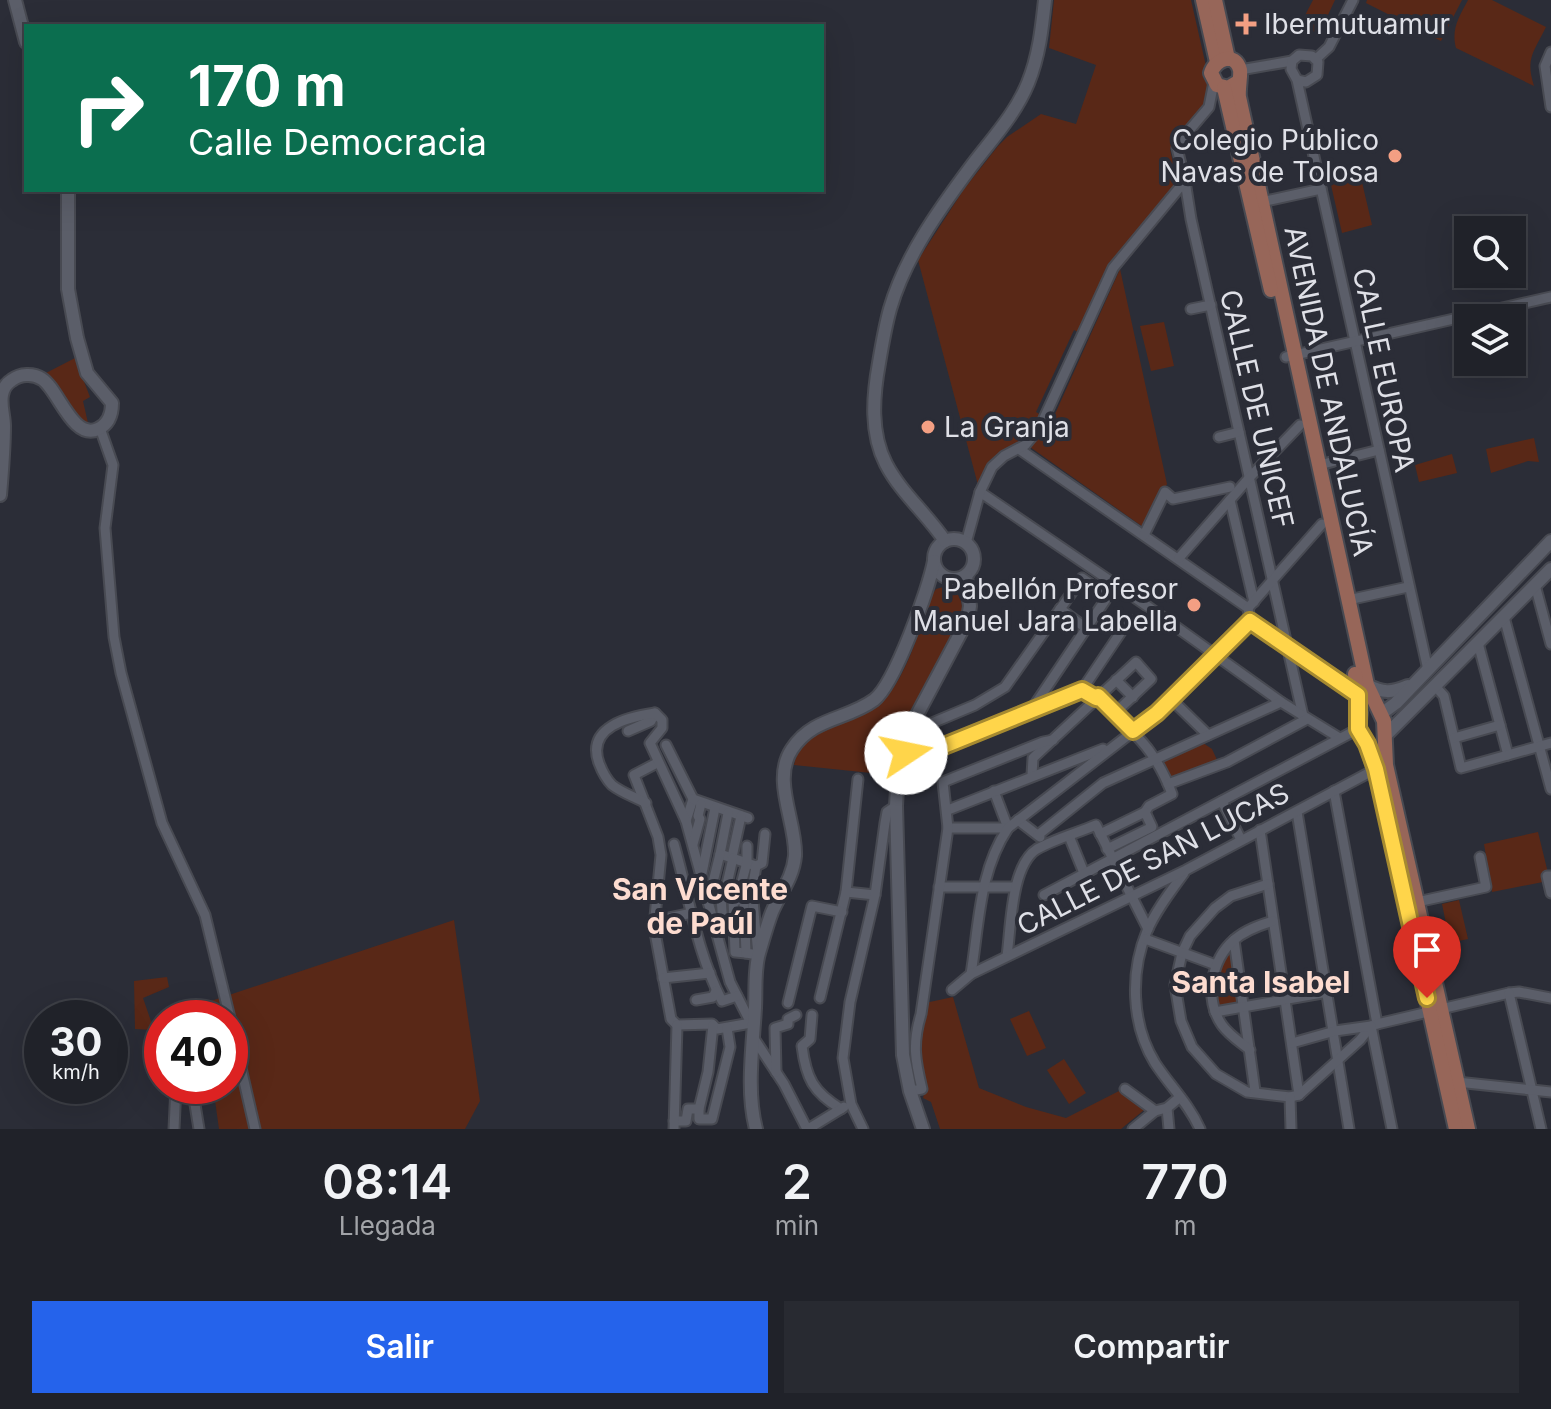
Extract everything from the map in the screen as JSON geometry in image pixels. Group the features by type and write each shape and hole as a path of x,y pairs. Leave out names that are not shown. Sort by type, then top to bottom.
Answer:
{"main road":[{"path":"1203,0 1223,60"},
{"path":"1215,0 1223,60"},
{"path":"1223,60 1236,63 1229,81 1211,73 1223,60"},
{"name":"AVENIDA DE ANDALUCÍA","path":"1229,81 1261,202 1300,425 1322,524 1363,690 1379,712"},
{"name":"AVENIDA DE ANDALUCÍA","path":"1229,81 1348,600 1363,690 1360,713"},
{"path":"1456,1129 1436,1010 1417,902 1386,765 1385,738 1379,712 1371,707 1360,713 1358,729 1376,769 1436,1010 1468,1129"},
{"path":"1367,744 1376,745 1385,738"}],"street":[{"path":"15,0 24,34"},
{"path":"945,541 903,491 886,464 877,441 874,404 877,375 889,311 906,267 934,219 1005,123 1028,84 1041,38 1045,0"},
{"path":"1316,59 1329,47 1353,0"},
{"path":"1551,52 1545,66 1551,107"},
{"path":"1229,81 1292,61 1303,54 1316,59 1319,67 1314,79 1306,82 1297,80 1292,73 1292,61"},
{"name":"CALLE EUROPA","path":"1297,80 1428,670"},
{"name":"CALLE DE UNICEF","path":"1229,81 1177,148 1305,717"},
{"path":"966,543 980,492 997,460 1019,449 1040,427 1113,268 1185,181"},
{"path":"1261,202 1321,189"},
{"path":"0,495 4,440 1,402 2,391 10,381 21,375 43,379 74,421 90,431 100,428 109,419 112,403 87,373 68,289 68,192"},
{"path":"1167,205 1181,205 1191,219"},
{"path":"1290,356 1551,297"},
{"path":"1191,309 1211,305"},
{"path":"1179,558 1300,425"},
{"path":"100,428 113,465 105,528 114,637 121,673 162,823 205,915 225,1000"},
{"path":"1219,437 1239,432"},
{"path":"1019,449 1251,605"},
{"path":"1319,465 1379,450"},
{"path":"1144,535 1165,492 1173,499 1230,487"},
{"path":"980,492 1281,702 1338,737"},
{"path":"971,974 985,875 996,845 1008,828 1157,713 1250,621 1251,605 1230,500"},
{"path":"1251,605 1322,524"},
{"path":"752,954 787,886 795,859 784,771 791,750 817,725 876,699 890,678 926,594 936,549 945,541 956,539 966,543 975,559 966,576 970,606 968,619 912,730 915,739 912,749"},
{"path":"1379,712 1396,703 1551,541"},
{"path":"934,561 938,572 947,578"},
{"path":"1385,738 1551,569"},
{"path":"926,594 938,582 966,576"},
{"path":"899,754 888,746 888,732 901,725 912,730 975,705 1005,687 1082,578 1108,596 1032,709"},
{"path":"1535,585 1551,644"},
{"path":"1348,600 1408,587"},
{"path":"1060,609 1086,628"},
{"path":"1504,617 1551,789"},
{"path":"899,754 912,749 934,750 1082,690 1129,620"},
{"path":"1250,621 1363,690 1390,692 1414,683"},
{"path":"1478,643 1508,755"},
{"path":"1032,775 1033,758 1136,662 1151,679 1115,713"},
{"path":"1116,680 1133,697"},
{"path":"1435,686 1444,696 1461,768 1551,743"},
{"path":"1082,690 1097,697 1138,734 1156,759 1170,789"},
{"path":"1170,698 1208,735"},
{"path":"1038,835 1103,783 1281,702"},
{"path":"628,731 651,721 655,713"},
{"path":"655,713 662,720 662,728 650,743 686,821 701,876 728,898 752,954 753,1114 756,1129"},
{"path":"646,803 608,781 596,754 596,740 603,731 618,723 655,713"},
{"path":"1100,834 1145,812 1170,789 1227,762 1305,717"},
{"path":"1454,738 1500,725"},
{"path":"1109,854 1222,801 1358,729"},
{"path":"910,1091 922,1089 915,1061 914,1038 921,1014 948,828 943,782 1053,740"},
{"path":"666,745 697,801 700,819 692,841"},
{"path":"948,810 1114,745"},
{"path":"899,754 896,806 903,1042 910,1091 923,1129"},
{"path":"657,763 634,775 660,850 654,921 671,1019 677,1025 753,1030"},
{"name":"CALLE DE SAN LUCAS","path":"952,990 971,974 1186,870 1376,769"},
{"path":"820,998 846,892 858,779"},
{"path":"994,791 1008,828"},
{"path":"1334,791 1392,1129"},
{"path":"686,821 697,801"},
{"path":"697,801 745,817 732,858 723,925"},
{"path":"1222,801 1241,840"},
{"path":"846,1106 843,1058 850,1002 875,895 887,812 896,806"},
{"path":"701,876 715,808"},
{"path":"1044,895 1084,873 1152,827 1145,812"},
{"path":"1297,812 1349,1129"},
{"path":"728,813 719,852 735,952 752,954"},
{"path":"1018,820 1049,844"},
{"path":"1007,956 1015,887 1022,867 1034,851 1096,825 1146,934 1182,953 1216,965"},
{"path":"948,828 1008,828"},
{"path":"1260,830 1292,1043 1295,1096 1291,1129"},
{"path":"719,852 751,864 762,863 765,834"},
{"path":"1069,836 1084,873"},
{"path":"660,850 692,841"},
{"path":"674,844 704,962 716,991 722,1001 737,996"},
{"path":"747,846 751,864 728,898 730,982 808,1129 846,1106"},
{"path":"1417,902 1486,887 1480,857"},
{"path":"728,898 751,864"},
{"path":"1186,870 1146,934 1136,973 1137,1009 1153,1060 1192,1110 1200,1129"},
{"path":"1549,876 1551,893"},
{"path":"1268,884 1231,896 1215,908 1190,936 1182,953 1175,985 1181,1021 1192,1047 1216,1074 1247,1092 1295,1096 1339,1060 1374,1025"},
{"path":"939,887 1015,887"},
{"path":"846,892 875,895"},
{"path":"788,1003 812,906 842,912"},
{"path":"654,921 692,913"},
{"path":"1250,1050 1229,1033 1215,1012 1211,993 1216,965 1234,940 1251,929 1273,921"},
{"path":"1234,940 1255,1091"},
{"path":"663,978 710,973"},
{"path":"696,1000 713,997 716,991"},
{"path":"1215,1012 1328,992"},
{"path":"1509,993 1541,1129"},
{"path":"1292,1043 1509,993 1551,998"},
{"path":"776,1072 775,1028 788,1024 788,1019 796,1015"},
{"path":"812,1015 810,1039 802,1046 805,1071 818,1090 846,1106 863,1129"},
{"path":"677,1025 674,1125 686,1121 688,1109 699,1109"},
{"path":"713,1025 699,1119 712,1119 730,1047 727,1028"},
{"path":"1457,1082 1551,1092"},
{"path":"1125,1089 1155,1111"},
{"path":"1137,1128 1155,1111 1167,1108 1180,1097"},
{"path":"248,1098 255,1129"},
{"path":"174,1129 175,1104"},
{"path":"195,1104 199,1129"},
{"path":"1167,1108 1169,1129"}],"shaded area":[{"path":"1054,0 1191,0 1206,66 1203,77 1210,89 1208,101 1170,149 1177,181 1170,194 1109,263 1078,332 1074,330 1036,412 1041,415 1025,437 990,460 978,485 918,260 964,189 1007,137 1041,114 1076,124 1096,65 1049,48"},
{"path":"1313,0 1335,0 1319,34 1300,25"},
{"path":"1367,0 1462,0 1441,41 1366,3"},
{"path":"1468,0 1492,0 1546,27 1531,62 1534,86 1456,48 1455,29"},
{"path":"1361,178 1372,225 1342,233 1331,185"},
{"path":"1120,269 1167,484 1143,527 1030,447 1055,414"},
{"path":"1164,322 1174,366 1151,371 1140,326"},
{"path":"75,358 90,397 83,401 88,423 80,418 46,373"},
{"path":"1534,438 1539,462 1528,461 1491,473 1486,449"},
{"path":"1452,454 1457,473 1419,482 1415,465"},
{"path":"947,586 961,601 960,622 912,710 884,723 880,736 881,774 794,765 799,751 817,733 866,713 887,697 904,670 932,595 936,589"},
{"path":"1203,743 1212,749 1218,762 1170,782 1161,764 1162,759"},
{"path":"1538,832 1548,873 1541,874 1543,882 1492,892 1484,844"},
{"path":"1459,900 1468,939 1450,943 1442,904"},
{"path":"454,920 480,1101 465,1129 219,1129 216,1104 248,1104 248,1000 214,1000"},
{"path":"1234,943 1239,1003 1217,1006 1219,973"},
{"path":"167,977 169,987 143,998 144,1029 135,1029 134,981"},
{"path":"953,997 979,1088 1026,1107 1066,1118 1121,1090 1144,1110 1121,1129 940,1129 931,1102 923,1098 919,1034 925,1003"},
{"path":"1029,1011 1046,1048 1027,1056 1010,1019"},
{"path":"1064,1059 1086,1093 1069,1104 1047,1070"}],"place":[{"name":"Ibermutuamur","path":"1246,24"},
{"name":"Colegio Público Navas de Tolosa","path":"1395,156"},
{"name":"La Granja","path":"928,427"},
{"name":"Pabellón Profesor Manuel Jara Labella","path":"1194,605"}],"district":[{"name":"San Vicente de Paúl","path":"700,906"},
{"name":"Santa Isabel","path":"1261,982"}],"route":[{"path":"906,753 912,749 934,750 1082,690 1096,698 1098,696 1133,731 1157,713 1250,621 1358,695 1358,729 1376,769 1427,998"}]}
